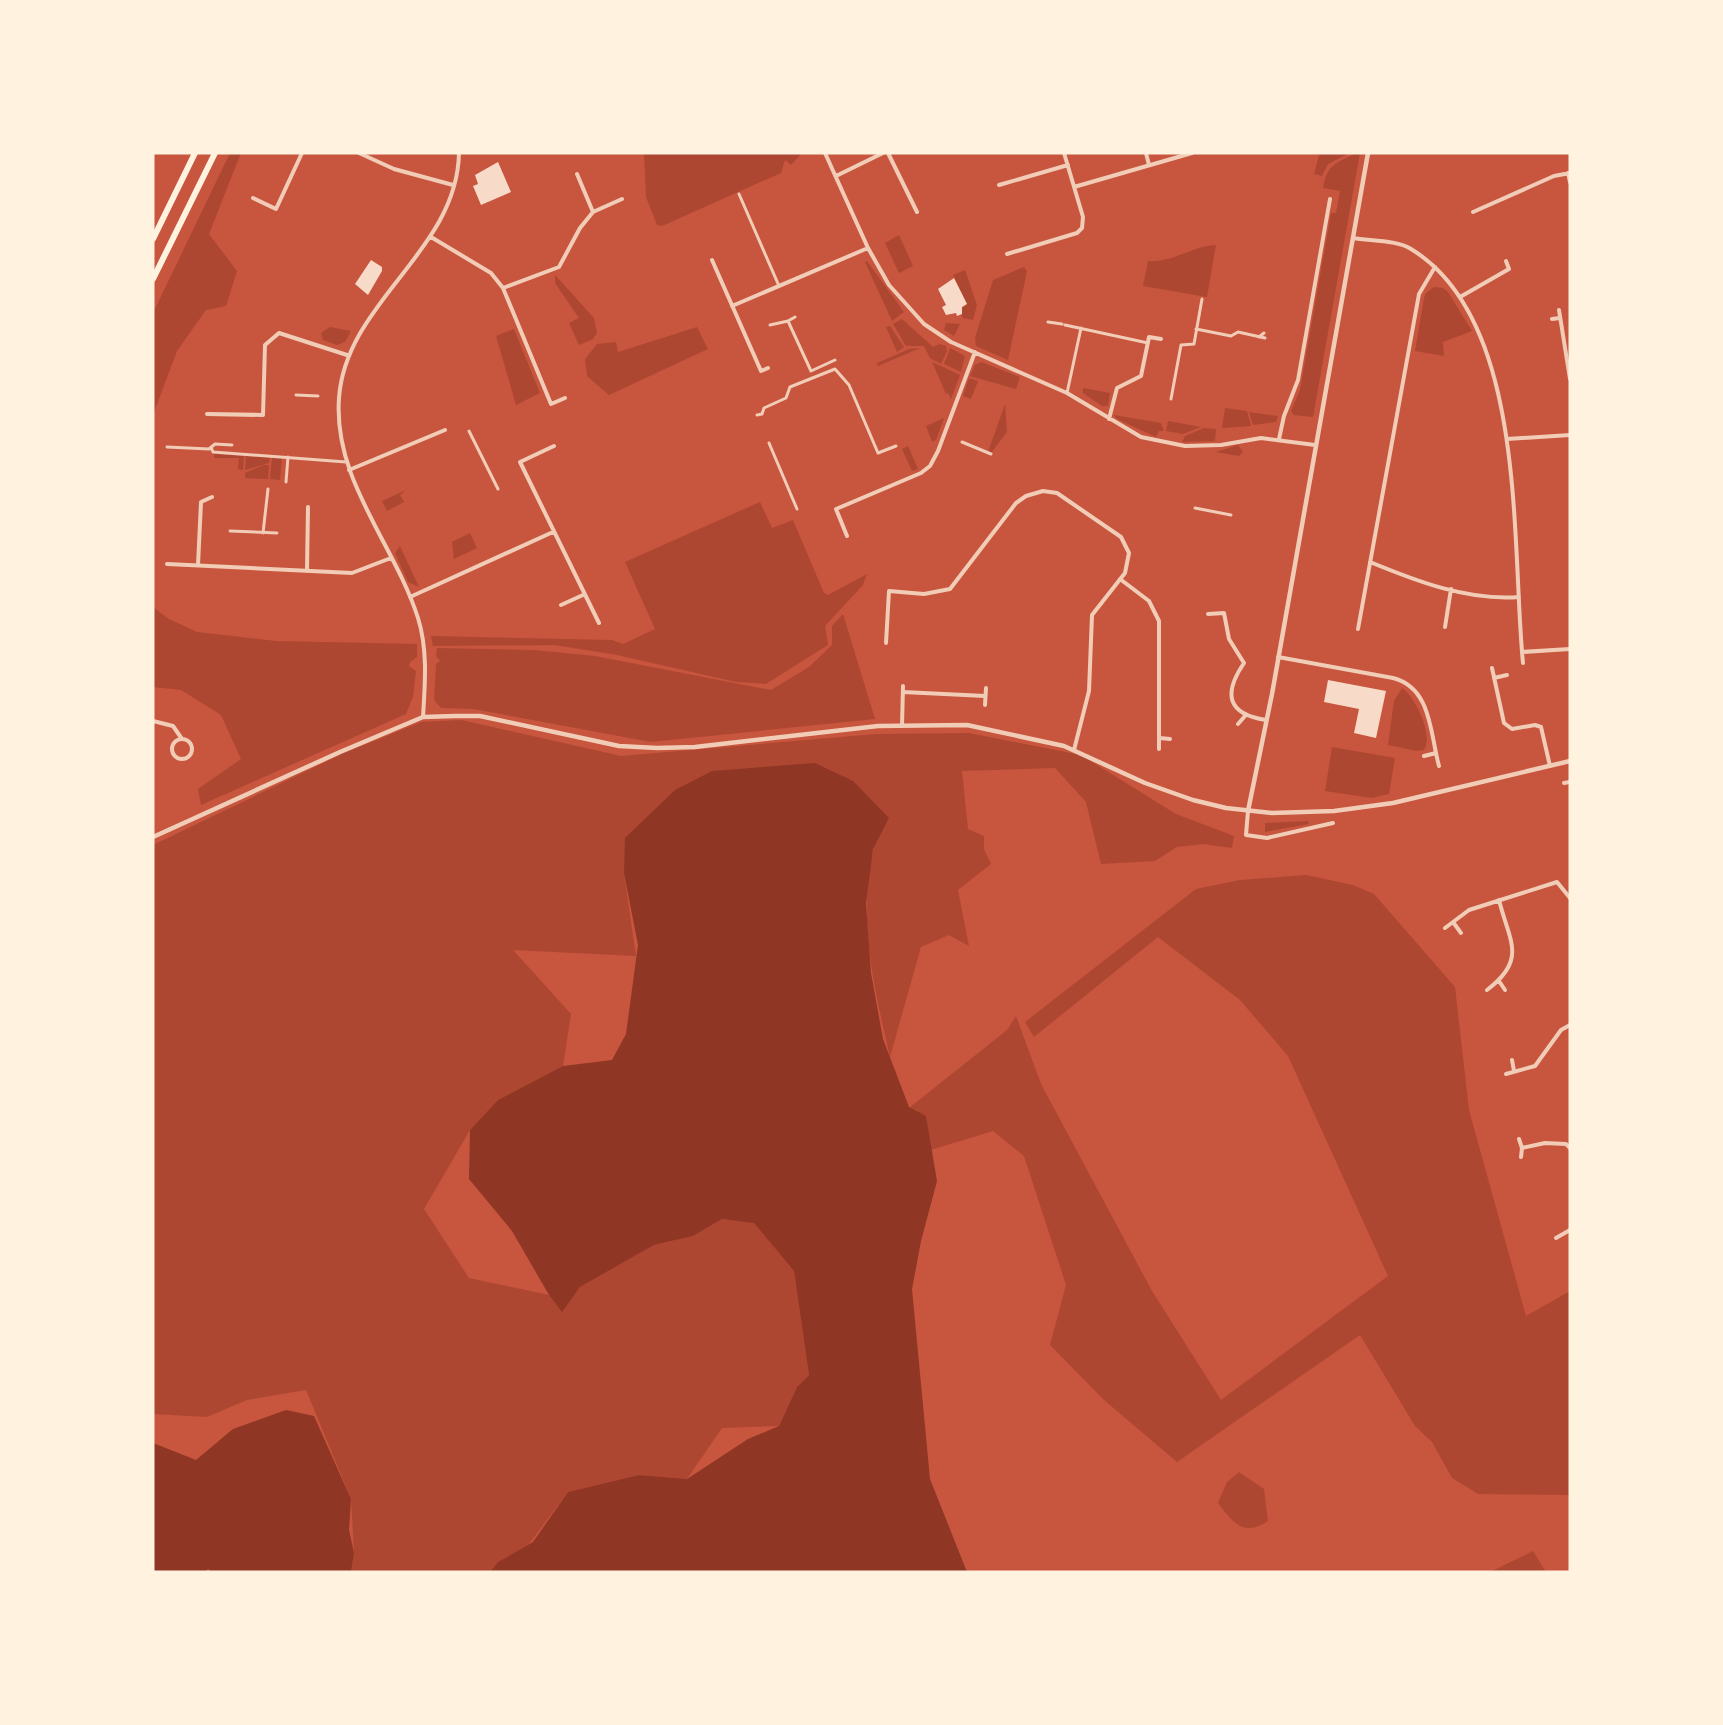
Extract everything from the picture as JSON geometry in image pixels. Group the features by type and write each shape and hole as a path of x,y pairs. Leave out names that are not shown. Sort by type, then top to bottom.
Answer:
{"highway":[{"path":"153,239 195,153"},
{"path":"153,279 215,153"}],"street":[{"path":"253,198 276,209 302,153"},
{"path":"359,153 394,169 453,185"},
{"path":"423,717 425,669 423,641 410,597 346,462 339,441 339,397 347,354 361,328 431,237 444,213 453,185 459,153"},
{"path":"825,153 868,248 889,285 924,324 951,342 1067,393 1141,437 1185,446 1221,445 1261,438 1315,445"},
{"path":"836,176 883,153"},
{"path":"888,153 917,212"},
{"path":"1007,254 1077,233 1082,228 1083,217 1065,153"},
{"path":"1146,153 1149,165"},
{"path":"1074,187 1192,153"},
{"path":"1333,823 1267,838 1246,835 1248,811 1278,657 1368,153"},
{"path":"999,185 1068,165"},
{"path":"1473,213 1554,176 1569,173 1570,182"},
{"path":"577,174 593,212"},
{"path":"739,194 779,286"},
{"path":"503,288 559,267 580,228 593,212 622,199"},
{"path":"1279,439 1284,416 1298,380 1330,199"},
{"path":"431,237 491,273 503,288 551,404 565,398"},
{"path":"1353,238 1409,248 1435,267 1460,297 1486,345 1507,439 1523,663"},
{"path":"732,306 868,248"},
{"path":"712,260 761,371 768,368"},
{"path":"1460,297 1509,269 1506,261"},
{"path":"1358,629 1419,294 1435,267"},
{"path":"1171,399 1181,345 1194,344 1202,299"},
{"path":"1559,310 1570,379"},
{"path":"770,326 795,317"},
{"path":"1552,319 1560,318"},
{"path":"788,321 811,371 835,360"},
{"path":"1048,322 1148,343"},
{"path":"1067,393 1081,328"},
{"path":"1196,329 1232,336 1238,332 1259,337 1265,336"},
{"path":"207,414 263,415 265,345 279,333 347,354"},
{"path":"1109,419 1117,388 1141,376 1149,337 1161,339"},
{"path":"847,536 836,509 921,473 930,466 938,451 975,352"},
{"path":"757,415 762,414 764,408 786,398 790,387 835,369 849,385 878,453 896,446"},
{"path":"296,395 318,396"},
{"path":"349,470 445,430"},
{"path":"469,431 498,489"},
{"path":"1507,439 1570,435"},
{"path":"962,442 991,454"},
{"path":"769,443 797,509"},
{"path":"167,447 209,449 215,444 232,444"},
{"path":"554,446 520,462 599,624"},
{"path":"211,447 213,452 346,462"},
{"path":"286,482 288,457"},
{"path":"263,533 268,489"},
{"path":"886,643 890,591 924,594 950,589 1016,503 1026,496 1043,491 1063,496 1121,537 1129,559 1120,579 1092,615 1089,691 1074,750"},
{"path":"198,566 201,502 212,497"},
{"path":"307,570 308,507"},
{"path":"1195,508 1231,515"},
{"path":"230,531 277,533"},
{"path":"410,597 553,532"},
{"path":"167,564 352,573 391,558"},
{"path":"1370,562 1421,582 1451,589 1519,597"},
{"path":"1120,579 1149,601 1159,621 1160,749"},
{"path":"1445,627 1451,589"},
{"path":"561,605 583,595"},
{"path":"1208,614 1224,613 1228,639 1244,663 1232,681 1230,692 1233,704 1245,716 1266,720"},
{"path":"1522,652 1570,650"},
{"path":"1278,657 1393,678 1409,684 1426,707 1439,766"},
{"path":"1492,668 1504,723 1512,729 1535,724 1541,727 1550,766"},
{"path":"1494,678 1508,675"},
{"path":"902,726 903,686"},
{"path":"985,705 986,688"},
{"path":"903,692 985,696"},
{"path":"153,837 423,717 480,716 587,741 657,748 695,747 902,726 968,725 1074,750 1145,783 1193,800 1248,811 1324,812 1393,803 1570,761"},
{"path":"1238,724 1245,716"},
{"path":"153,721 173,726 182,739 188,741 192,749 184,759 175,756 172,750 174,744 182,739"},
{"path":"1160,738 1170,739"},
{"path":"1424,756 1436,753"},
{"path":"1564,783 1570,782"},
{"path":"1445,928 1469,910 1557,882 1570,898"},
{"path":"1487,990 1509,970 1513,951 1499,900"},
{"path":"1454,922 1461,933"},
{"path":"1499,981 1505,990"},
{"path":"1506,1074 1535,1066 1561,1030 1570,1025"},
{"path":"1512,1060 1514,1071"},
{"path":"1519,1139 1522,1148 1521,1157"},
{"path":"1522,1148 1545,1143 1566,1144 1570,1148"},
{"path":"1557,1238 1570,1230"}],"shaded area":[{"path":"230,153 241,153 209,234 237,271 226,306 206,310 177,351 153,415 153,313"},
{"path":"644,153 802,153 791,165 785,160 781,173 662,226 657,225 646,197"},
{"path":"1350,153 1328,164 1322,176 1314,174 1319,155"},
{"path":"1356,153 1360,153 1313,417 1294,415 1291,411 1300,390 1331,213 1336,213 1340,191 1323,188 1330,169"},
{"path":"899,235 913,266 899,273 885,243"},
{"path":"1216,245 1207,297 1143,286 1148,261 1157,261"},
{"path":"867,261 904,312 892,321 865,262"},
{"path":"1024,267 1027,271 1008,360 976,346 975,338 993,280"},
{"path":"965,270 977,305 973,320 963,318 960,310 967,304 953,275"},
{"path":"555,275 594,318 597,333 593,339 579,345 569,323 579,318 555,283"},
{"path":"1434,287 1443,288 1448,292 1472,331 1443,342 1444,356 1415,351 1424,298 1426,293"},
{"path":"902,319 933,347 940,344 946,346 947,351 941,364 930,358 924,346 906,346 893,324"},
{"path":"946,323 960,324 954,336 944,330"},
{"path":"890,326 904,347 897,352 886,327"},
{"path":"330,327 351,331 345,342 337,345 323,340 321,333"},
{"path":"697,327 708,349 609,395 587,376 585,359 597,344 616,342 618,352"},
{"path":"514,329 540,393 516,405 496,336"},
{"path":"920,348 878,366 877,363 909,349"},
{"path":"950,348 965,356 961,372 944,364"},
{"path":"932,362 960,375 951,399 948,393 946,394"},
{"path":"981,362 1020,377 1016,389 970,376 975,365"},
{"path":"969,378 978,381 971,399 963,396"},
{"path":"1083,388 1110,393 1108,406 1102,406 1083,393"},
{"path":"1005,404 1007,432 991,453 988,452"},
{"path":"1225,408 1247,411 1251,426 1222,428"},
{"path":"1249,412 1278,416 1276,422 1253,425"},
{"path":"1114,415 1161,423 1164,431 1159,431 1156,437 1117,419"},
{"path":"944,418 936,440 932,442 926,426"},
{"path":"1168,421 1201,427 1183,434 1166,431"},
{"path":"1204,428 1216,429 1215,441 1182,442 1185,436"},
{"path":"1238,445 1243,452 1239,456 1216,452"},
{"path":"908,446 918,469 912,471 902,449"},
{"path":"214,454 244,456 243,470 238,469 239,458 214,458"},
{"path":"246,456 270,457 269,463 245,470"},
{"path":"272,457 282,458 280,480 270,479"},
{"path":"269,465 268,479 245,478 245,473"},
{"path":"406,490 400,495 404,502 387,511 382,501"},
{"path":"760,502 772,528 793,520 824,593 828,595 867,574 863,585 825,626 828,645 766,684 736,682 617,655 555,645 433,646 431,636 612,640 623,644 655,629 625,562"},
{"path":"470,533 477,548 454,559 452,542"},
{"path":"400,546 419,587 408,582 395,553"},
{"path":"153,607 169,619 197,632 276,641 417,644 417,657 410,662 409,666 416,671 413,697 406,714 201,805 198,789 241,759 221,715 181,690 153,687"},
{"path":"843,614 875,719 651,742 473,709 441,708 434,700 436,664 440,661 436,656 437,648 534,650 595,656 771,690 809,667 832,645 832,626"},
{"path":"1402,688 1412,699 1422,717 1427,736 1424,750 1417,751 1388,745 1394,701"},
{"path":"461,720 621,756 876,734 969,733 1081,755 1176,814 1234,836 1232,848 1203,844 1177,847 1155,861 1101,864 1086,802 1055,768 962,771 968,829 984,836 984,849 991,864 958,890 969,946 949,935 921,947 890,1057 874,981 867,929 869,877 874,847 889,818 624,873 636,956 513,950 571,1014 563,1066 498,1100 470,1130 424,1209 469,1278 549,1295 562,1311 580,1287 654,1245 693,1236 722,1219 754,1222 794,1271 809,1375 797,1387 779,1426 722,1428 687,1479 639,1475 568,1492 529,1544 498,1562 490,1572 351,1572 354,1553 351,1499 306,1390 247,1400 207,1417 153,1414 153,845 342,754 421,722"},
{"path":"1332,747 1395,758 1389,794 1372,798 1325,791"},
{"path":"815,763 853,781 889,818 873,849 866,904 871,973 883,1039 909,1107 926,1116 937,1181 921,1241 912,1289 930,1479 967,1572 490,1572 498,1562 533,1542 568,1492 639,1475 687,1479 748,1439 779,1426 797,1387 809,1375 794,1271 754,1223 722,1219 693,1236 654,1245 580,1287 562,1312 549,1295 512,1231 469,1179 470,1130 498,1100 563,1066 612,1060 626,1034 638,945 624,873 625,838 675,790 712,771"},
{"path":"1308,821 1309,824 1265,832 1265,823"},
{"path":"1306,875 1353,885 1374,894 1455,987 1469,1110 1526,1316 1570,1291 1570,1495 1478,1494 1452,1478 1432,1442 1415,1426 1360,1335 1177,1462 1104,1400 1050,1345 1066,1285 1024,1156 993,1131 931,1150 926,1116 909,1108 1007,1030 1016,1016 1041,1084 1152,1291 1221,1400 1388,1276 1288,1056 1240,1000 1158,937 1034,1037 1025,1022 1196,889 1240,880"},
{"path":"286,1410 314,1416 351,1499 349,1530 354,1553 351,1572 212,1572 208,1569 205,1572 153,1572 153,1443 196,1460 233,1429"},
{"path":"1239,1472 1264,1489 1268,1521 1260,1526 1246,1528 1240,1526 1218,1503 1227,1482"},
{"path":"1533,1551 1546,1572 1490,1572"}],"building":[{"path":"498,162 511,192 481,205 473,186 478,184 475,175"},
{"path":"371,260 382,267 382,271 368,295 355,284"},
{"path":"954,278 967,304 962,307 962,314 957,316 956,313 946,315 942,307 946,305 938,289"},
{"path":"1328,680 1386,691 1376,738 1354,733 1359,709 1324,702"}]}
